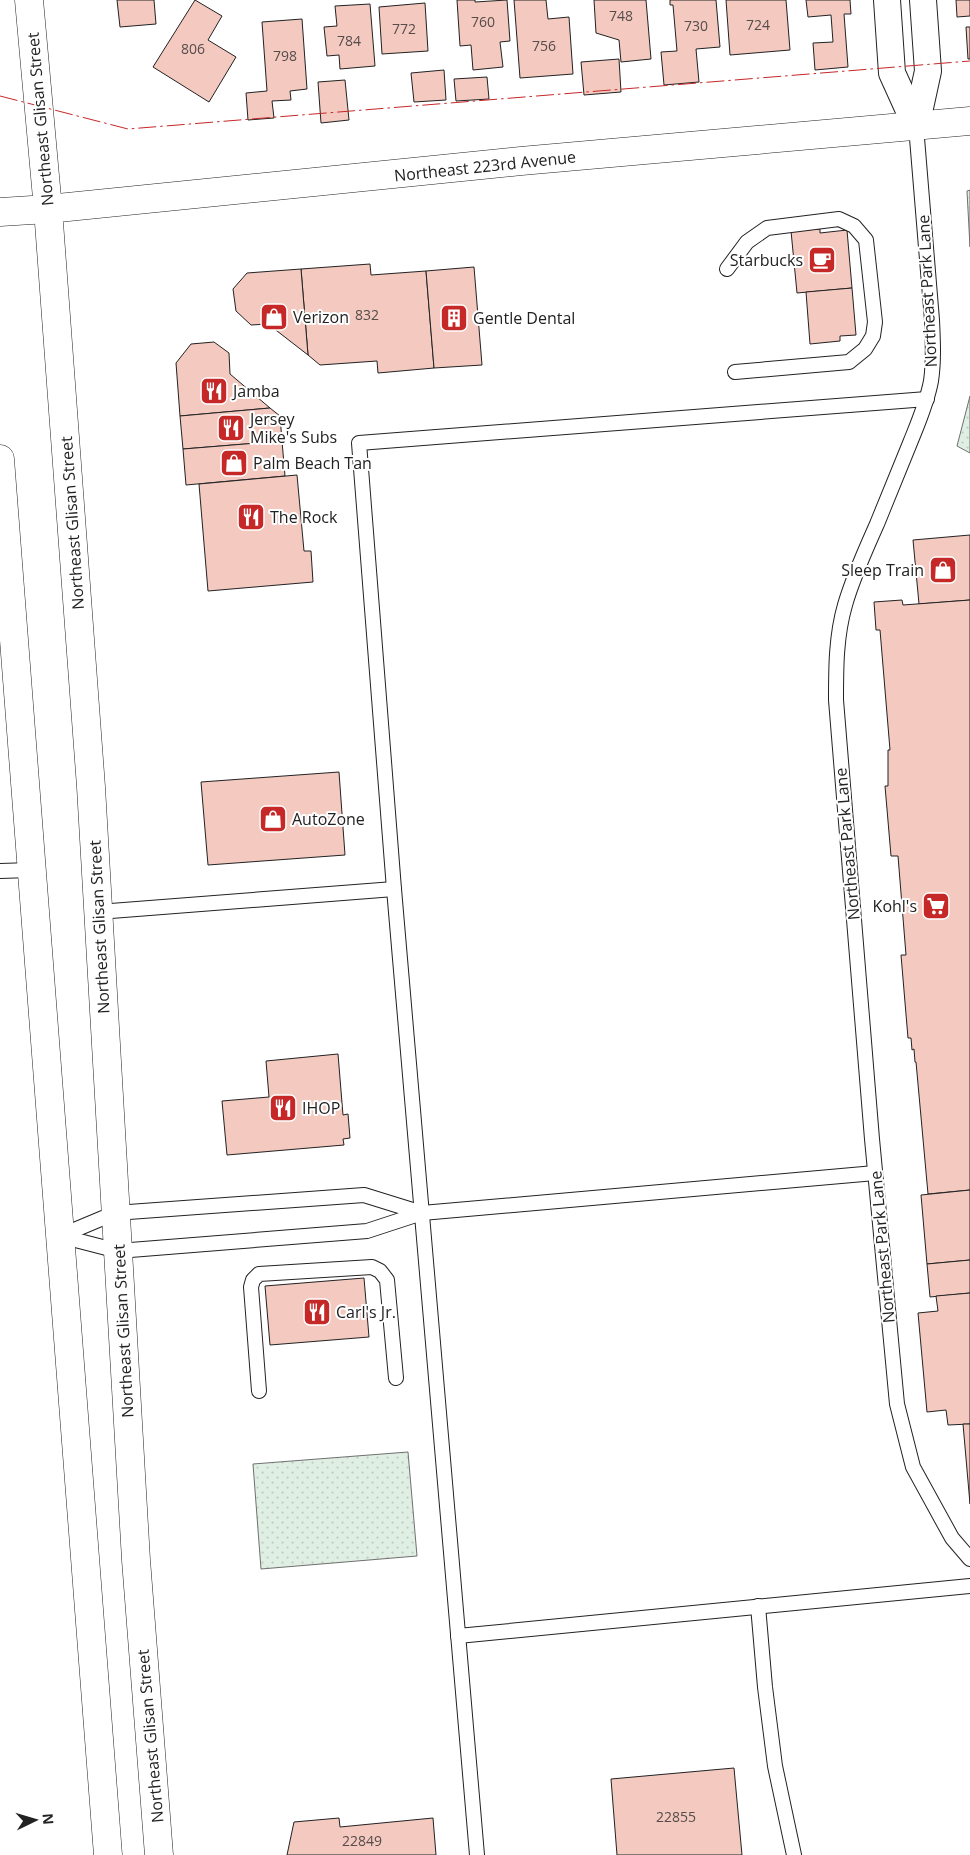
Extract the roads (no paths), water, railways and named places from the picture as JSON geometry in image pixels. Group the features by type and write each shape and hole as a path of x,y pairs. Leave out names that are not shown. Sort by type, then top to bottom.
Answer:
{"main road":[{"name":"Northeast Glisan Street","path":"30,0 79,611 136,1560 159,1855"},
{"name":"Northeast 223rd Avenue","path":"0,212 48,209 521,161 970,121"},
{"path":"0,459 108,1855"}],"street":[{"name":"Northeast Park Lane","path":"887,0 892,73 916,126"},
{"name":"Northeast Park Lane","path":"916,126 928,71 923,0"}],"lane":[{"name":"Northeast Park Lane","path":"916,126 933,346 932,368 927,399 892,490 856,571 844,606 838,635 836,700 875,1173 897,1404 913,1467 952,1538 970,1558"},
{"path":"727,269 747,242 767,228 839,219 854,226 866,240 875,322 873,336 865,349 849,362 735,372"},
{"path":"477,1855 358,444 927,399"},
{"path":"0,871 31,870"},
{"path":"98,912 394,888"},
{"path":"60,1236 118,1251 367,1231 422,1213 875,1173"},
{"path":"60,1236 116,1213 364,1196 422,1213"},
{"path":"259,1391 250,1287 253,1280 259,1274 372,1267 380,1271 387,1280 396,1378"},
{"path":"458,1636 970,1586"},
{"path":"758,1606 765,1687 775,1766 794,1855"}],"place":[{"name":"Starbucks","path":"822,260"},
{"name":"Verizon","path":"274,317"},
{"name":"Gentle Dental","path":"454,318"},
{"name":"Jamba","path":"214,391"},
{"name":"Jersey Mike's Subs","path":"231,428"},
{"name":"Palm Beach Tan","path":"234,463"},
{"name":"The Rock","path":"251,517"},
{"name":"Sleep Train","path":"943,570"},
{"name":"AutoZone","path":"273,819"},
{"name":"Kohl's","path":"936,906"},
{"name":"IHOP","path":"283,1108"},
{"name":"Carl's Jr.","path":"317,1312"}]}
